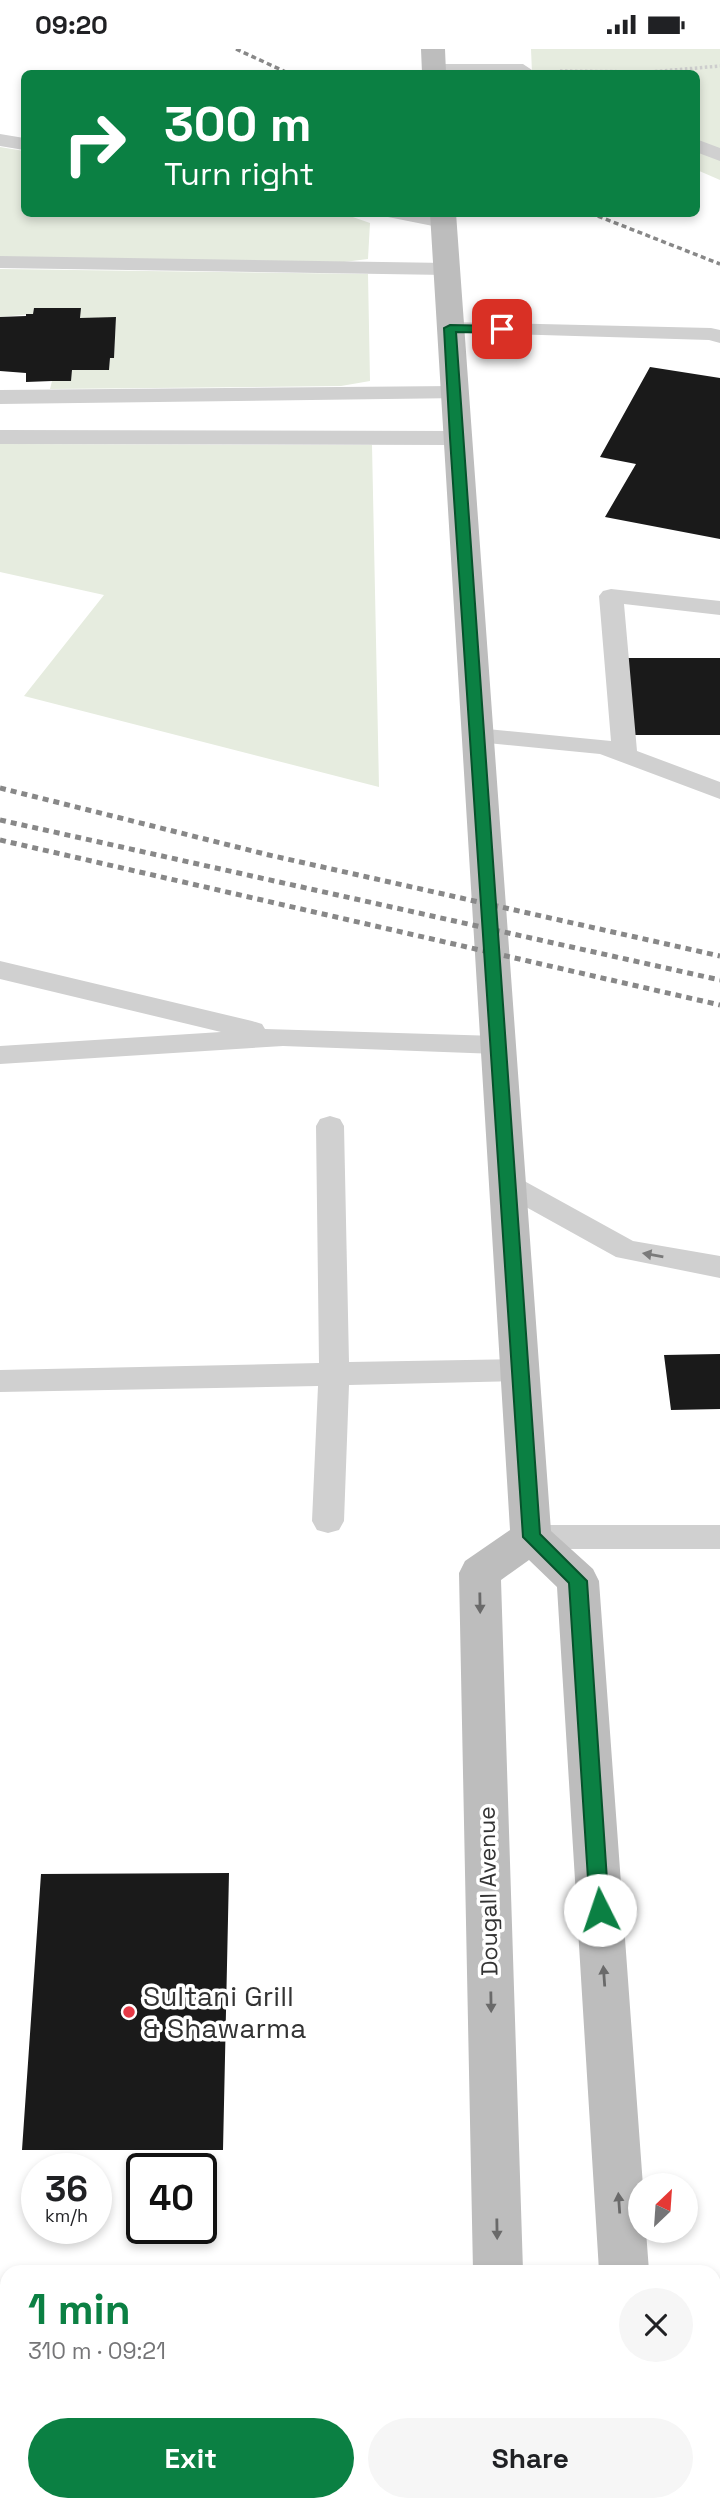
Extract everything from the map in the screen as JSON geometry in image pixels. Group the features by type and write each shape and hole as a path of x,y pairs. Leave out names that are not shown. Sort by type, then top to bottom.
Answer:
{"street":[{"path":"443,218 531,1537 578,1581 624,2265"},
{"name":"Dougall Avenue","path":"498,2265 480,1573 531,1537"}],"lane":[{"path":"523,49 527,70"},
{"path":"433,64 504,70"},
{"path":"0,140 21,144"},
{"path":"700,147 720,155"},
{"path":"0,262 447,269"},
{"path":"450,328 712,334 720,337"},
{"path":"0,397 454,393"},
{"path":"0,437 456,438"},
{"path":"625,755 611,596 720,608"},
{"path":"477,735 604,747 720,791"},
{"path":"0,970 283,1037"},
{"path":"0,1055 283,1037 497,1045"},
{"path":"328,1521 334,1374 330,1126"},
{"path":"507,1184 626,1250 720,1267"},
{"path":"0,1381 520,1370"},
{"path":"531,1537 720,1537"}],"path":[{"path":"673,70 720,66"}],"shaded area":[{"path":"531,49 720,49 720,180 700,171 700,70 532,70"},
{"path":"0,147 21,150 21,217 353,217 370,223 368,259 344,262 0,257"},
{"path":"0,269 368,274 370,381 341,386 50,389 52,381 70,381 72,370 109,370 110,358 114,357 116,318 80,318 80,308 34,308 33,314 0,317"},
{"path":"0,444 372,445 379,787 24,696 104,595 0,572"}],"building":[{"path":"34,308 81,308 80,318 116,317 114,358 110,358 109,370 72,370 71,381 26,382 26,373 0,371 0,317 26,316 33,314"},
{"path":"650,367 720,378 720,539 605,517 636,464 600,457"},
{"path":"625,658 720,658 720,735 635,735"},
{"path":"720,1354 720,1409 671,1410 664,1355"},
{"name":"Sultani Grill & Shawarma","path":"229,1873 223,2150 22,2150 41,1874"}],"railway":[{"path":"236,49 282,70"},
{"path":"600,217 720,264"},
{"path":"0,788 269,855 720,956"},
{"path":"0,820 720,980"},
{"path":"0,840 720,1005"}],"place":[{"name":"Sultani Grill & Shawarma","path":"129,2012"}],"route":[{"path":"502,329 450,328 456,438 531,1537 578,1581 600,1910"}]}
